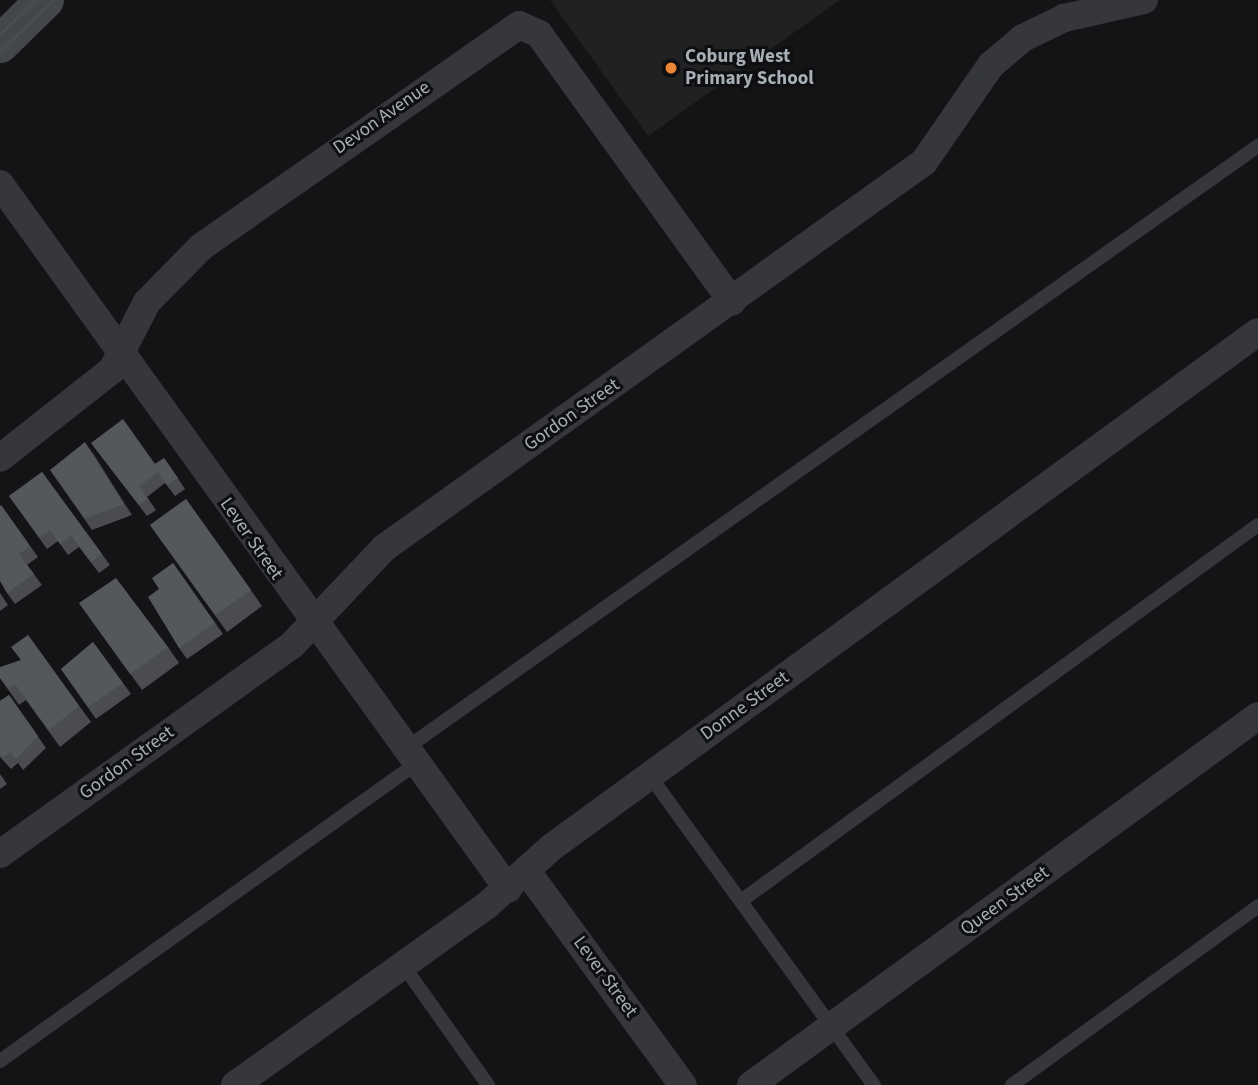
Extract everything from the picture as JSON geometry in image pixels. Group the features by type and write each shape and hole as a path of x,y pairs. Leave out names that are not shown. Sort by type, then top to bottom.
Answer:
{"main road":[{"path":"0,44 45,0"}],"street":[{"name":"Gordon Street","path":"0,853 292,645 384,548 732,302 924,162 991,65 1023,38 1064,18 1144,0"},
{"name":"Devon Avenue","path":"0,458 75,405 112,370 118,354 154,292 201,247 519,25 539,34 732,302"},
{"name":"Lever Street","path":"0,184 118,354 408,758 517,879 682,1085"},
{"name":"Donne Street","path":"235,1085 403,965 650,776 1258,332"},
{"name":"Queen Street","path":"751,1085 1258,716"}],"lane":[{"path":"0,1061 408,758 1258,146"},
{"path":"741,901 1258,525"},
{"path":"650,776 874,1085"},
{"path":"1012,1085 1258,906"},
{"path":"403,965 488,1085"}],"shaded area":[{"name":"Coburg West Primary School","path":"550,0 840,0 648,136"}],"building":[{"path":"123,419 155,464 164,458 178,478 167,485 158,472 139,486 148,499 139,505 91,443"},
{"path":"85,442 124,504 85,518 50,470"},
{"path":"42,472 102,554 91,562 71,535 60,544 50,530 39,537 9,496"},
{"path":"186,499 251,590 215,615 150,525"},
{"path":"1,505 30,546 19,554 34,574 7,593 0,581"},
{"path":"173,563 215,623 179,648 148,597 159,589 152,578"},
{"path":"116,578 168,647 130,674 79,603"},
{"path":"28,635 79,706 49,730 15,684 8,689 0,678 0,667 21,660 11,647"},
{"path":"93,642 123,683 88,707 61,669"},
{"path":"9,695 38,736 16,759 11,752 3,757 0,754 0,701"}],"tram line":[{"path":"0,35 36,0"},
{"path":"0,52 54,0"}],"place":[{"name":"Coburg West Primary School","path":"671,68"}]}
